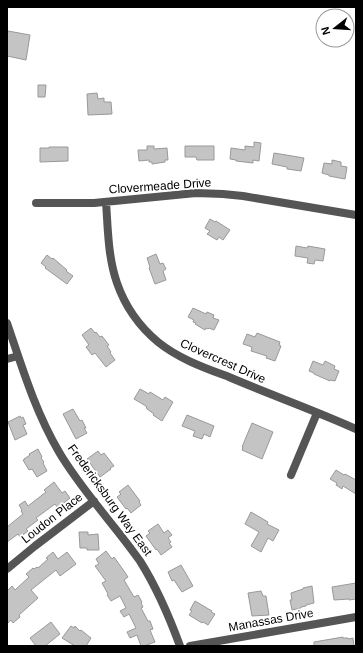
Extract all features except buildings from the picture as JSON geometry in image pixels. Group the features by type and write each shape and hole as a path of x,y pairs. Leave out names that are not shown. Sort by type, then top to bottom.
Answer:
{"street":[{"name":"Clovermeade Drive","path":"36,203 82,204 196,193 223,194 356,215"},
{"name":"Clovercrest Drive","path":"106,202 110,255 117,284 130,310 144,328 156,340 168,349 197,364 356,429"},
{"name":"Fredericksburg Way East","path":"7,323 30,393 43,422 64,459 146,571 166,610 180,646"},
{"path":"7,360 18,356"},
{"path":"291,475 316,413"},
{"name":"Loudon Place","path":"7,570 35,546 94,501"},
{"name":"Manassas Drive","path":"190,646 356,617"}]}
